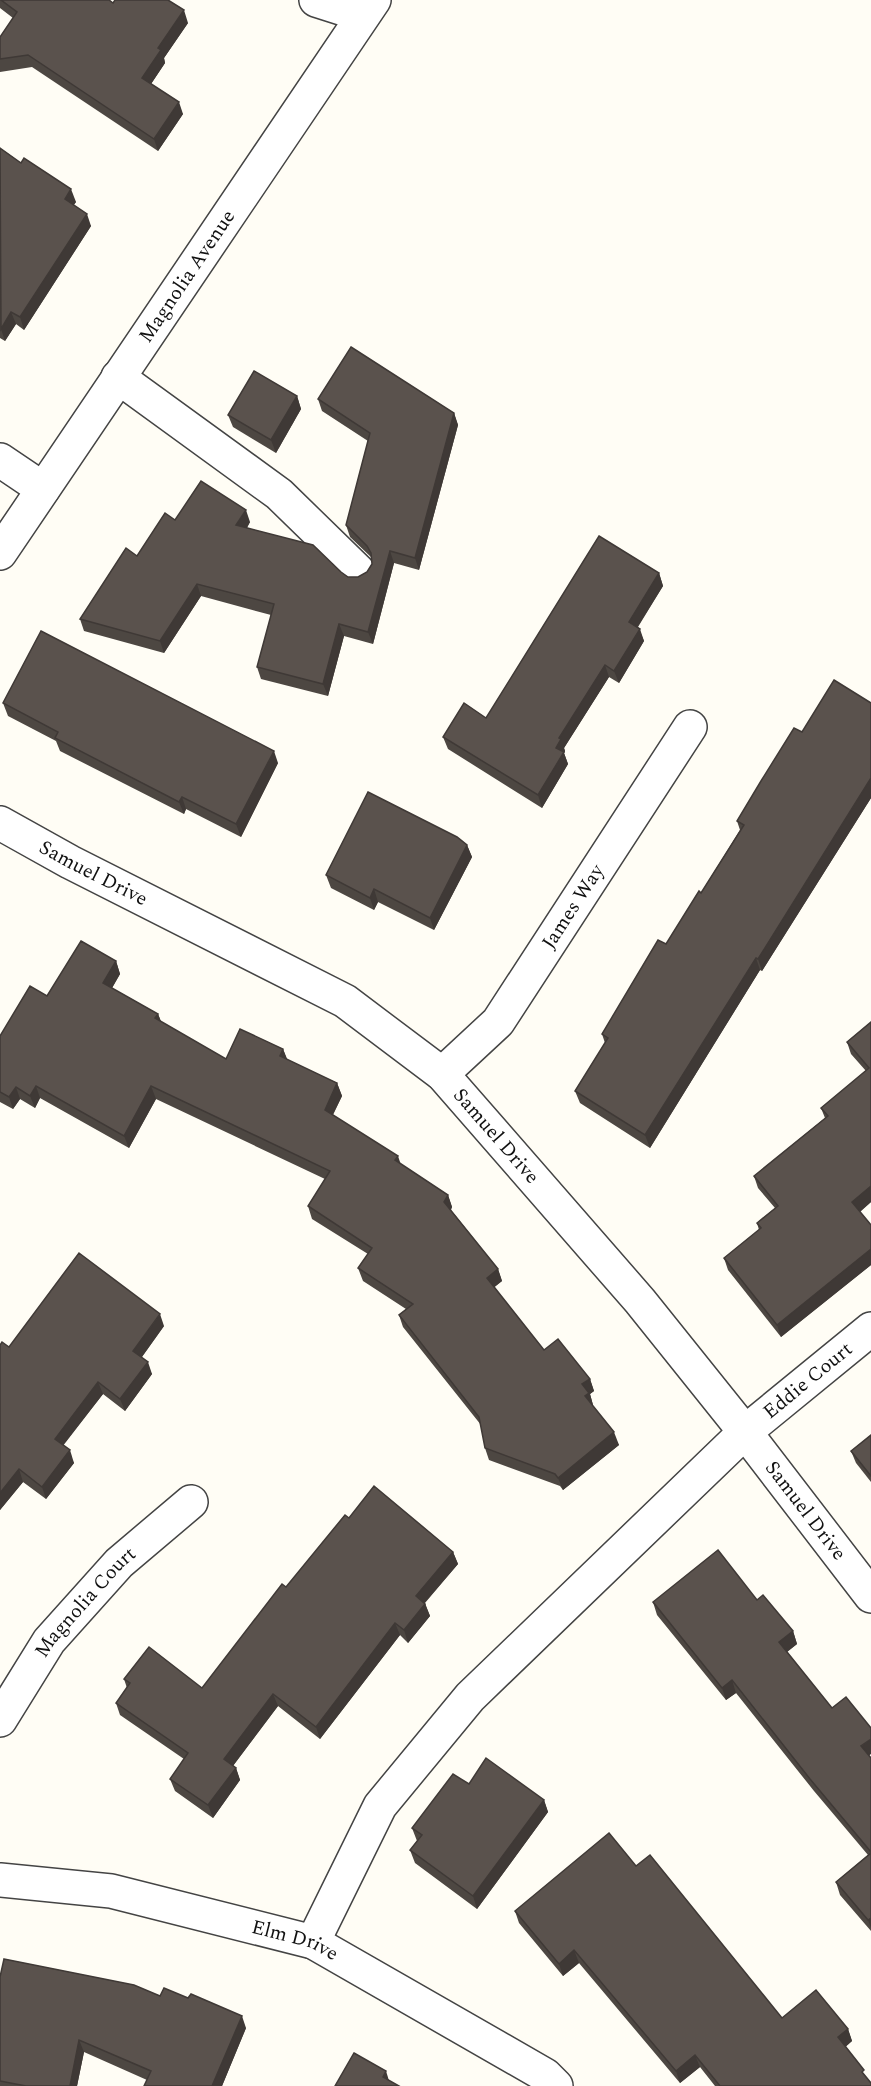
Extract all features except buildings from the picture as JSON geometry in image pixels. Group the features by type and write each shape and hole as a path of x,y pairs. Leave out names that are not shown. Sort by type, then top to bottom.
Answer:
{"street":[{"path":"316,0 368,8"},
{"name":"Magnolia Avenue","path":"0,553 368,8"},
{"path":"118,377 279,494 358,571"},
{"path":"0,460 43,489"},
{"name":"James Way","path":"442,1074 498,1022 690,728"},
{"name":"Samuel Drive","path":"0,823 70,862 345,1001 442,1074 640,1301 745,1432 871,1596"},
{"name":"Eddie Court","path":"313,1942 380,1806 470,1697 745,1432 871,1329"},
{"name":"Magnolia Court","path":"0,1720 49,1641 119,1563 191,1502"},
{"name":"Elm Drive","path":"0,1880 111,1891 313,1942 544,2075 555,2086"}]}
